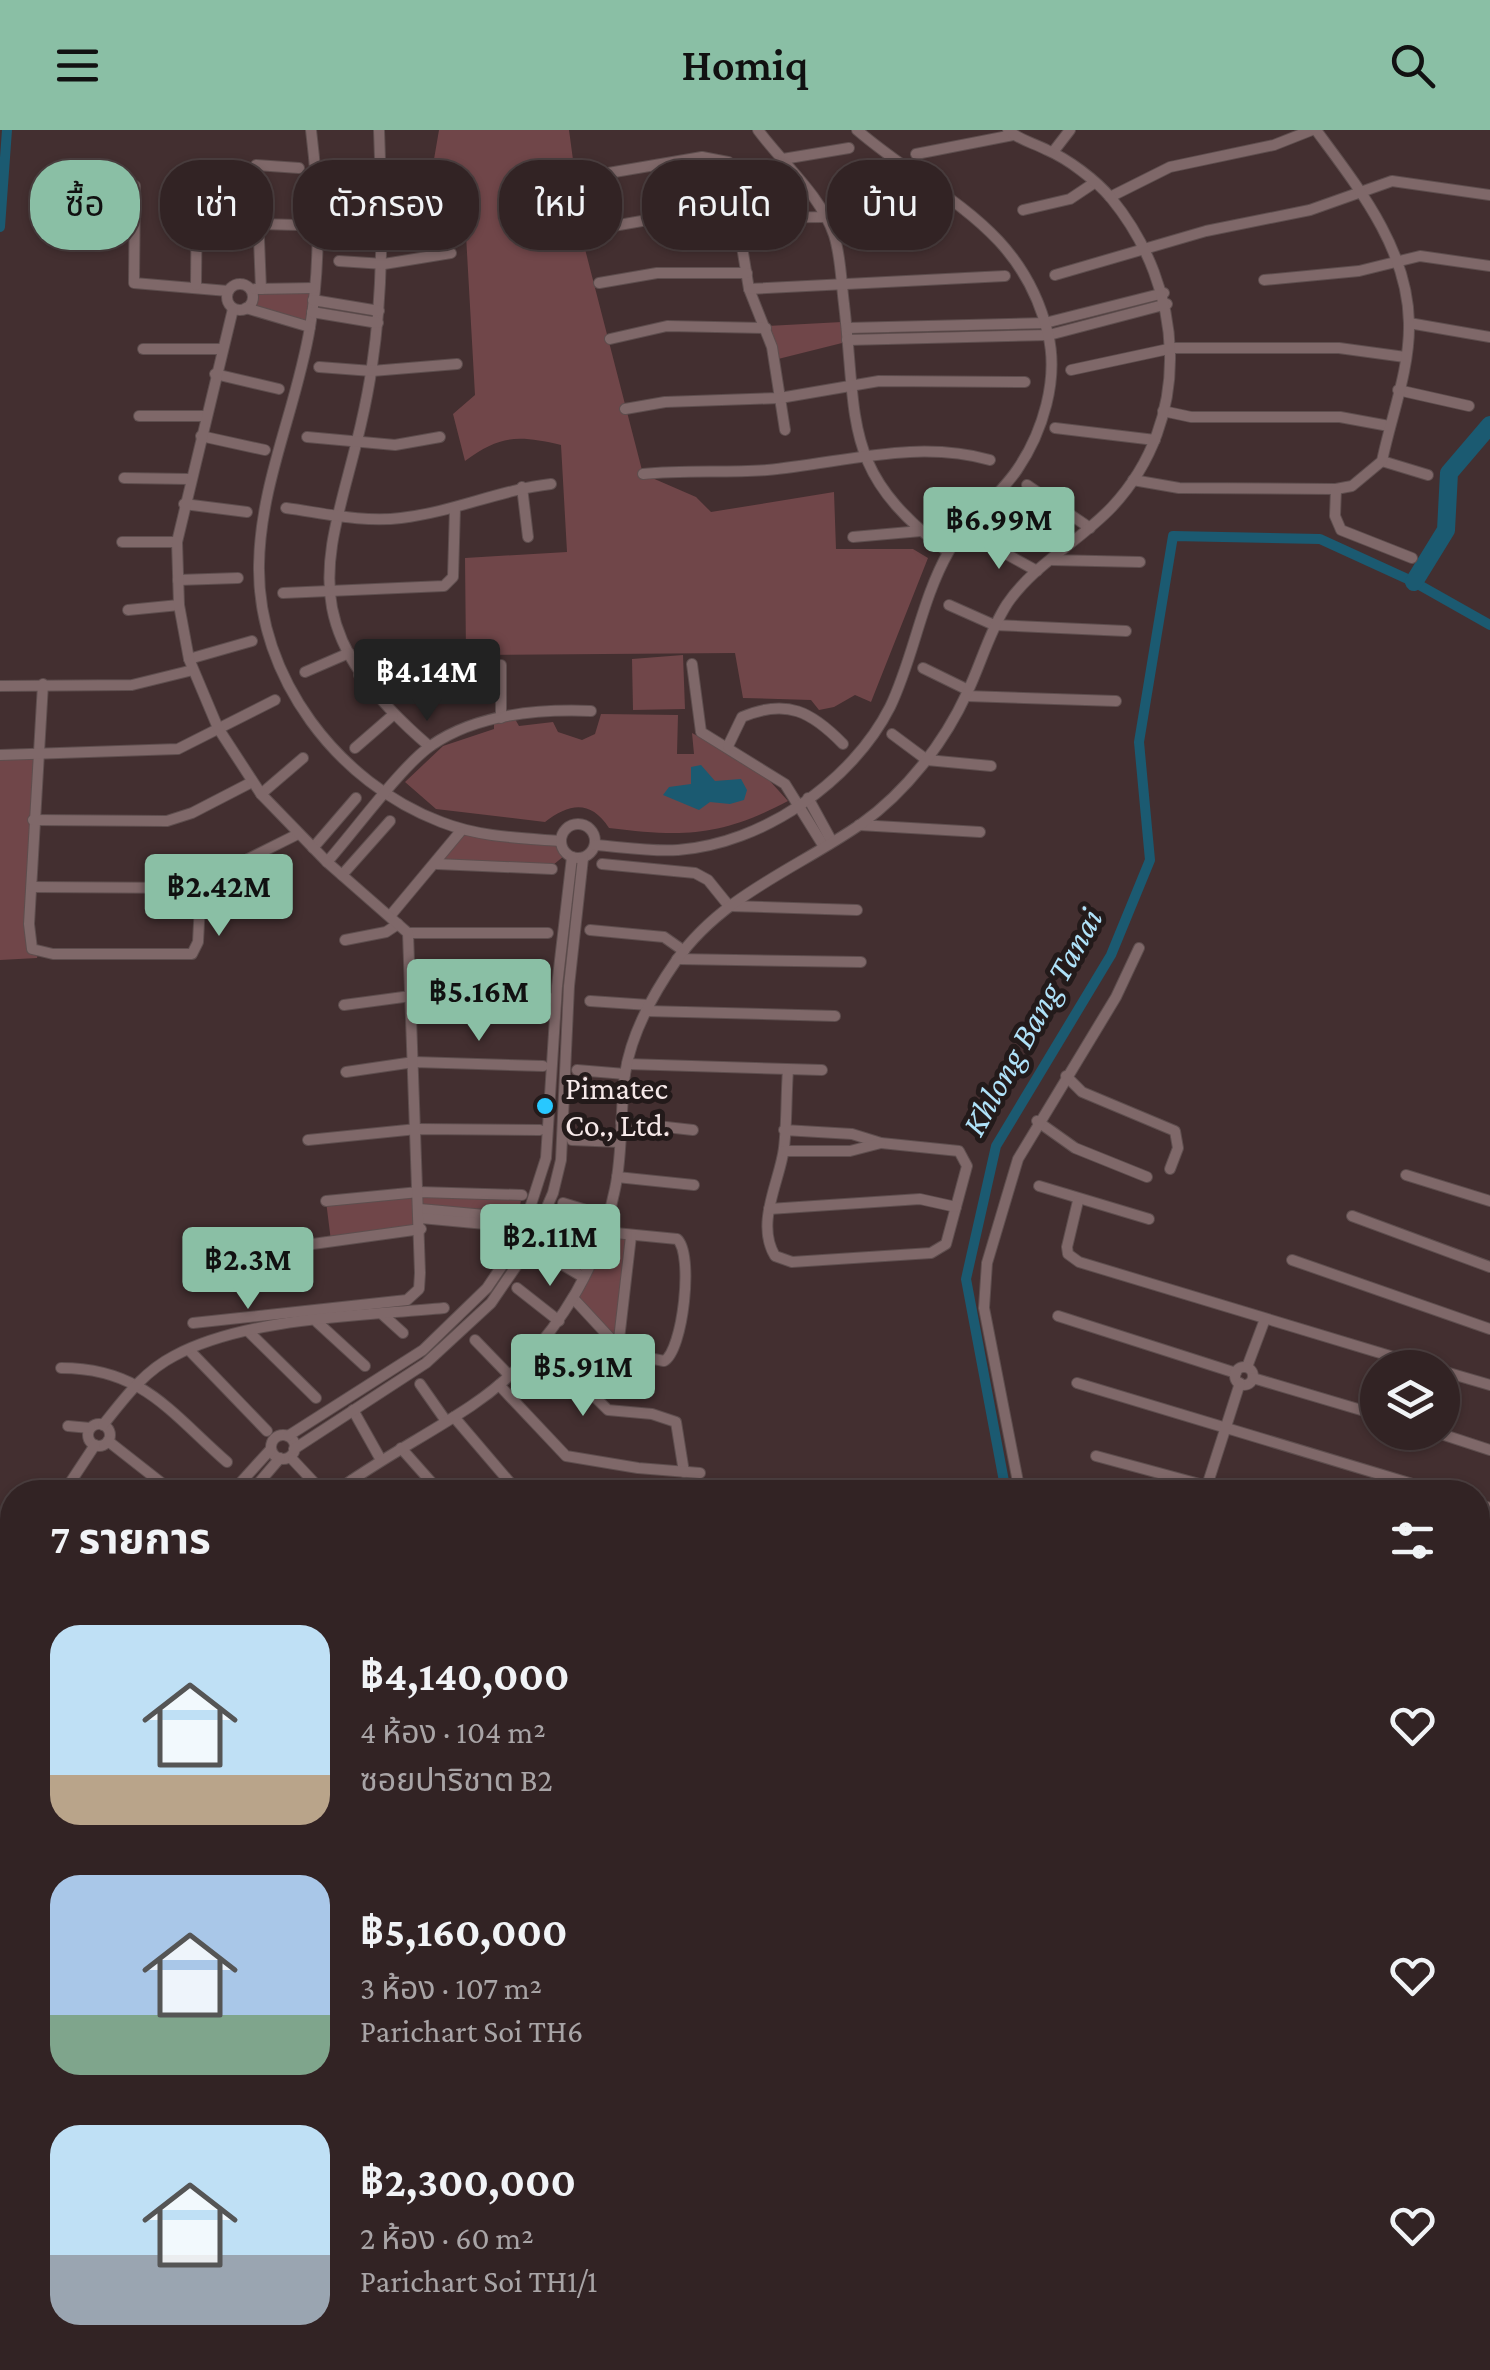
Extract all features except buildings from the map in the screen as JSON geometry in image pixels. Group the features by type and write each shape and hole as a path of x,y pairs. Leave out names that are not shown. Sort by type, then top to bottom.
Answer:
{"street":[{"path":"311,130 316,172 310,327 267,498 259,565 264,614 282,671 321,737 386,795 439,822 474,833 560,841 578,857"},
{"path":"379,130 380,160"},
{"path":"758,130 826,217 838,248 852,419 865,455 882,492 948,552"},
{"path":"243,1480 276,1438 288,1436 424,1350 487,1288 521,1235 547,1148 557,986 578,857 595,845 681,850 723,842 751,832 804,801 846,768 870,740 890,707 948,552 1016,472 1030,446 1052,387 1047,329 1032,281 1015,255 974,217 856,130"},
{"path":"1053,152 1070,130"},
{"path":"1110,197 1170,167 1274,146 1314,130 1360,191 1398,261 1409,323 1382,461 1352,486 1179,488 1134,480"},
{"path":"352,1480 499,1385 541,1344 573,1298 605,1232 618,1178 626,1069 648,1008 681,955 729,906 827,842 859,826 927,760 967,693 994,625 1037,571 1090,528 1134,480 1155,440 1164,411 1173,348 1165,298 1145,252 1110,197 1053,152 1010,132 916,154"},
{"path":"784,159 850,148"},
{"path":"684,160 724,160"},
{"path":"1055,275 1145,252 1186,236 1310,210 1392,181 1490,196"},
{"path":"1023,210 1070,198 1094,183"},
{"path":"807,217 826,217"},
{"path":"134,250 133,278 138,286 196,285 228,291 240,285 378,317"},
{"path":"196,250 196,285"},
{"path":"246,308 255,289 258,250"},
{"path":"383,250 372,371 335,514 327,564 329,590 359,676 393,715 428,746"},
{"path":"742,250 749,289 766,328 785,430"},
{"path":"339,260 384,264 452,252"},
{"path":"1264,280 1360,271 1435,256 1490,266"},
{"path":"599,283 657,272 746,273"},
{"path":"749,289 841,281 1005,276"},
{"path":"228,291 228,302 234,309"},
{"path":"847,334 1047,329 1165,298"},
{"path":"234,309 246,308 310,327"},
{"path":"234,309 220,349 177,542 179,604 191,664 218,728 252,782 298,834 408,933 548,932"},
{"path":"1409,323 1490,337"},
{"path":"610,340 667,326 766,328"},
{"path":"1071,370 1173,348 1339,348 1405,357"},
{"path":"143,349 220,349"},
{"path":"319,367 372,371 456,364"},
{"path":"214,374 279,389"},
{"path":"625,409 650,403 780,398 851,384 934,379 1025,382"},
{"path":"1398,390 1469,406"},
{"path":"1164,411 1191,417 1340,417 1390,426"},
{"path":"138,416 206,416"},
{"path":"1055,428 1155,440"},
{"path":"201,436 265,450"},
{"path":"307,437 395,445 440,436"},
{"path":"643,474 765,470 926,449 960,451 990,460"},
{"path":"1382,461 1428,475"},
{"path":"124,478 190,479"},
{"path":"286,508 400,518 551,484"},
{"path":"1026,486 1090,528"},
{"path":"522,488 528,536"},
{"path":"1336,489 1334,516 1341,530 1412,558"},
{"path":"184,504 247,512"},
{"path":"283,593 444,586 450,582 454,568 454,508"},
{"path":"853,537 921,531"},
{"path":"979,539 1037,571"},
{"path":"122,542 177,542"},
{"path":"1050,560 1140,562"},
{"path":"178,580 238,578"},
{"path":"128,610 179,604"},
{"path":"949,605 994,625 1126,630"},
{"path":"0,686 132,686 252,641"},
{"path":"359,676 380,660 447,652"},
{"path":"305,672 349,653"},
{"path":"501,664 501,718"},
{"path":"692,664 701,732 773,774 804,801 827,842"},
{"path":"923,668 967,693 1116,701"},
{"path":"42,684 28,943 38,953 183,956 197,949 200,884"},
{"path":"0,755 164,752 275,700"},
{"path":"728,746 742,717 792,709 812,714 844,744"},
{"path":"327,862 428,746 463,729 501,718 591,711"},
{"path":"355,748 393,715"},
{"path":"892,734 927,760 992,766"},
{"path":"262,794 303,758"},
{"path":"34,820 167,821 192,814 252,782"},
{"path":"313,848 356,798"},
{"path":"342,875 390,821"},
{"path":"560,841 570,825 583,824 593,832 595,845"},
{"path":"859,826 980,832"},
{"path":"346,940 386,932 460,832"},
{"path":"32,887 176,889 200,884 298,834"},
{"path":"261,1480 280,1458 293,1455 449,1344 491,1304 532,1242 560,1160 578,857"},
{"path":"437,864 552,869"},
{"path":"602,864 695,872 708,880 729,906 857,910"},
{"path":"590,930 664,938 681,955 861,962"},
{"path":"193,1323 407,1300 419,1289 420,1219 408,933"},
{"path":"1018,1480 984,1288 1005,1196 1036,1121 1116,997 1140,948"},
{"path":"344,1005 410,996 550,998"},
{"path":"590,1001 648,1008 835,1016"},
{"path":"346,1072 414,1062 543,1066"},
{"path":"577,1070 822,1070"},
{"path":"784,1130 852,1134 881,1142 946,1147 966,1157 946,1244 930,1253 780,1260 770,1248 769,1209 784,1151 784,1130 788,1070"},
{"path":"1066,1076 1082,1092 1175,1131 1178,1148 1170,1170"},
{"path":"1036,1121 1075,1148 1147,1177"},
{"path":"621,1122 693,1130"},
{"path":"308,1140 417,1129 540,1130"},
{"path":"572,1140 620,1142"},
{"path":"784,1151 850,1151 881,1142"},
{"path":"1406,1175 1490,1201"},
{"path":"618,1178 694,1185"},
{"path":"1040,1186 1078,1201 1149,1219"},
{"path":"326,1201 419,1192 522,1195"},
{"path":"769,1209 920,1199 956,1207"},
{"path":"1078,1201 1068,1239 1073,1259 1371,1350"},
{"path":"562,1203 609,1217"},
{"path":"1352,1216 1490,1266"},
{"path":"204,1259 420,1219 486,1222 521,1235 585,1273"},
{"path":"573,1298 618,1348 632,1357 664,1361 678,1348 686,1249 678,1239 605,1232"},
{"path":"618,1348 631,1236"},
{"path":"1292,1260 1490,1329"},
{"path":"517,1288 558,1321"},
{"path":"68,1426 103,1425 136,1383 171,1358 190,1350 249,1332 444,1308"},
{"path":"382,1314 403,1333"},
{"path":"1058,1316 1360,1410"},
{"path":"1209,1480 1241,1374 1265,1318"},
{"path":"317,1322 364,1366"},
{"path":"249,1332 316,1398"},
{"path":"476,1340 508,1374"},
{"path":"541,1344 596,1402 618,1413 664,1416 680,1430 684,1472"},
{"path":"190,1350 268,1430"},
{"path":"61,1368 102,1369 136,1383 227,1462"},
{"path":"1460,1377 1490,1386"},
{"path":"1077,1383 1401,1480"},
{"path":"420,1384 507,1480"},
{"path":"499,1385 566,1456 700,1472"},
{"path":"352,1410 381,1460"},
{"path":"103,1425 109,1432 108,1440"},
{"path":"90,1428 90,1442 96,1446"},
{"path":"288,1436 293,1455 314,1480"},
{"path":"76,1480 96,1446 108,1440"},
{"path":"108,1440 157,1480"},
{"path":"1460,1440 1490,1450"},
{"path":"401,1448 429,1480"},
{"path":"271,1449 280,1458"},
{"path":"1096,1456 1176,1480"},
{"path":"0,1543 0,1556"}],"shaded area":[{"path":"439,130 569,130 573,160 499,160 499,250 585,250 643,474 696,497 711,512 834,492 836,549 913,549 928,558 871,702 855,695 819,710 811,700 743,698 735,653 466,655 465,558 567,552 561,445 510,440 489,446 465,461 453,414 475,395 467,250 479,250 479,160 434,160"},
{"path":"313,289 309,324 249,308 252,291"},
{"path":"842,322 842,343 778,359 767,326"},
{"path":"683,655 685,709 633,710 632,659"},
{"path":"601,714 678,715 677,754 694,754 692,733 759,769 788,801 721,828 659,833 609,828 594,812 579,807 562,811 545,822 436,809 405,782 443,746 494,729 494,722 515,719 519,726 553,722 558,732 582,740 595,734"},
{"path":"37,754 29,924 38,953 37,958 0,960 0,755"},
{"path":"460,832 558,843 564,856 553,865 441,862"},
{"path":"419,1192 522,1195 516,1227 421,1209 421,1229 331,1241 326,1201"},
{"path":"605,1232 631,1236 618,1348 573,1298"}],"water":[{"path":"701,765 715,781 741,779 747,790 744,800 730,804 710,802 699,810 663,795 669,787 691,784 691,767"}],"waterway":[{"path":"0,227 7,130"},
{"name":"Khlong Bang Tanai","path":"1414,582 1446,530 1449,473 1490,425"},
{"name":"Khlong Bang Tanai","path":"1004,1480 966,1279 996,1146 1111,955 1150,860 1139,742 1173,536 1320,539 1414,582 1490,625"}],"place":[{"name":"Pimatec Co., Ltd.","path":"545,1106"}]}
